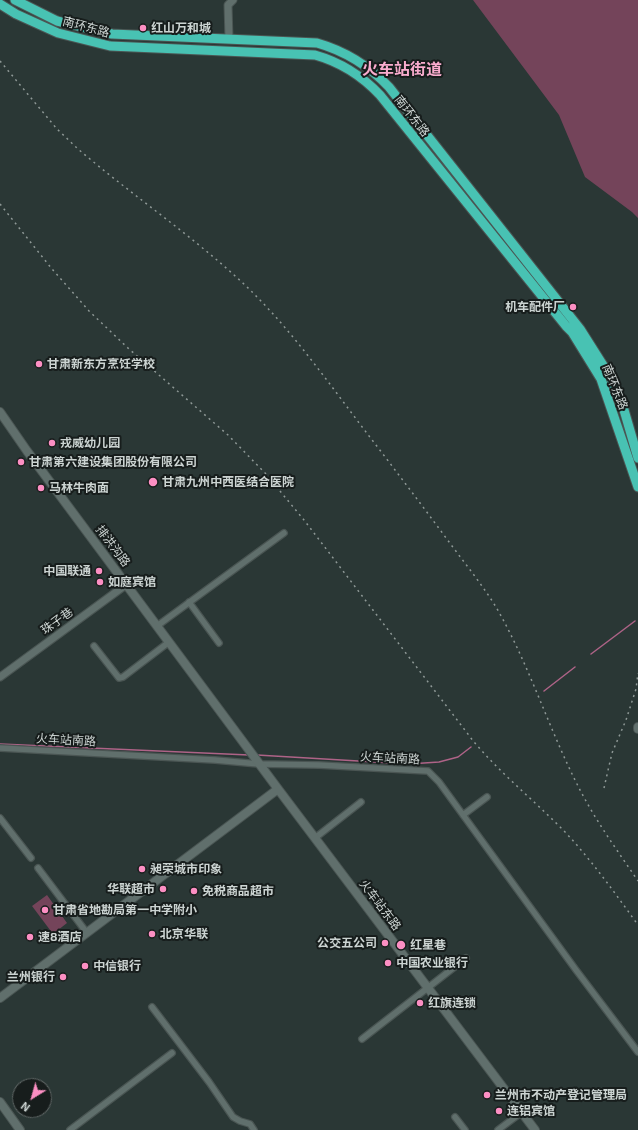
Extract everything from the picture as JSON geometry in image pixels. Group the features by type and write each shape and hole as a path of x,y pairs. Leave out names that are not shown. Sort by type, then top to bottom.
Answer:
{"highway":[{"name":"南环东路","path":"16,0 57,21 112,34 317,43 332,47 373,72 383,81 540,276 580,329 611,378 624,410 638,458"},
{"name":"南环东路","path":"0,4 16,14 58,33 110,46 315,55 327,58 366,81 380,95 572,332 601,379 638,487"}],"main road":[{"name":"排洪沟路","path":"0,412 27,451 250,751"},
{"name":"火车站东路","path":"250,751 536,1130"},
{"path":"0,998 278,789"},
{"path":"0,1102 20,1130"}],"street":[{"path":"229,39 228,5 233,0"},
{"path":"157,626 284,533"},
{"name":"珠子巷","path":"0,677 127,584"},
{"path":"189,602 219,643"},
{"path":"94,646 119,678 124,677 169,642"},
{"name":"火车站南路","path":"0,748 428,772 433,775 638,1052"},
{"path":"463,815 487,797"},
{"path":"315,838 361,802"},
{"path":"0,818 31,858"},
{"path":"38,868 87,932"},
{"path":"362,1039 466,958"},
{"path":"152,1007 209,1082 233,1117 250,1124 254,1130"},
{"path":"70,1130 172,1053"},
{"path":"498,1130 522,1112"},
{"path":"455,1117 465,1130"}],"shaded area":[{"path":"473,0 638,0 638,218 585,177 559,115"},
{"path":"47,895 67,923 53,934 32,906"}],"waterway":[{"path":"591,654 635,621"},
{"path":"544,691 575,667"},
{"path":"0,744 249,755"},
{"path":"257,755 409,764 439,762 458,757 471,747"}],"railway":[{"path":"0,61 57,129 78,149 205,250 246,286 281,323 314,363 486,591 519,651 567,764 578,786 599,823 638,881"},
{"path":"0,204 52,269 89,311 129,349 228,435 265,473 304,520 474,742 496,766 576,844 638,925"},
{"path":"604,788 612,753 626,720 636,689 638,673"}],"place":[{"name":"红山万和城","path":"143,28"},
{"name":"机车配件厂","path":"573,307"},
{"name":"甘肃新东方烹饪学校","path":"39,364"},
{"name":"戎威幼儿园","path":"52,443"},
{"name":"甘肃第六建设集团股份有限公司","path":"21,462"},
{"name":"甘肃九州中西医结合医院","path":"153,482"},
{"name":"马林牛肉面","path":"41,488"},
{"name":"中国联通","path":"99,571"},
{"name":"如庭宾馆","path":"100,582"},
{"name":"昶荣城市印象","path":"142,869"},
{"name":"华联超市","path":"163,889"},
{"name":"免税商品超市","path":"194,891"},
{"name":"甘肃省地勘局第一中学附小","path":"45,910"},
{"name":"北京华联","path":"152,934"},
{"name":"速8酒店","path":"30,937"},
{"name":"公交五公司","path":"385,943"},
{"name":"红星巷","path":"401,945"},
{"name":"中国农业银行","path":"388,963"},
{"name":"中信银行","path":"85,966"},
{"name":"兰州银行","path":"63,977"},
{"name":"红旗连锁","path":"420,1003"},
{"name":"兰州市不动产登记管理局","path":"487,1095"},
{"name":"连铝宾馆","path":"499,1111"}],"district":[{"name":"火车站街道","path":"402,70"}]}
